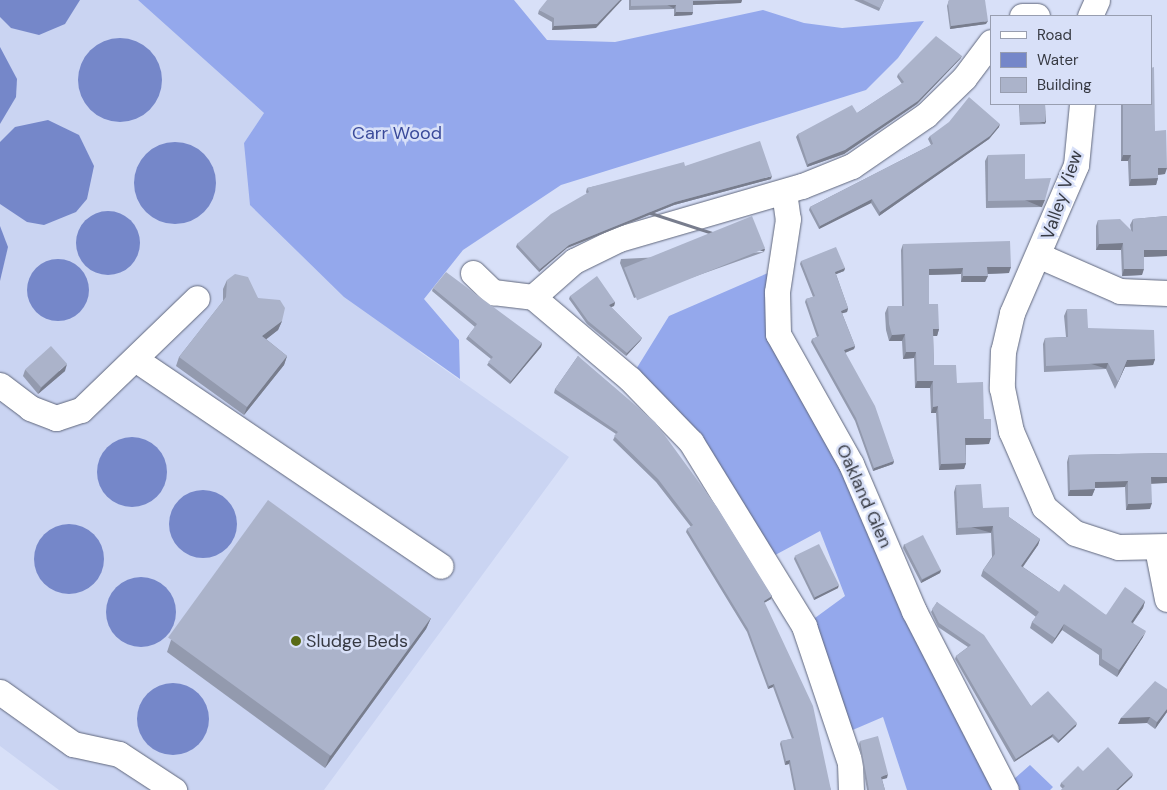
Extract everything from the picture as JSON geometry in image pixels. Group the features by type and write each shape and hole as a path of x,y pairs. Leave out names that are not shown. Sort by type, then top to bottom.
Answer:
{"street":[{"path":"1090,15 1097,0"},
{"path":"533,297 574,261 619,239 784,192 852,166 926,115 964,78 990,43"},
{"name":"Valley View","path":"1082,105 1076,166 1040,256 1012,313 1003,350 1002,388 1011,431 1029,479 1044,508 1075,533 1118,547 1162,547 1167,599"},
{"name":"Oakland Glen","path":"784,192 788,219 777,292 778,334 851,464 914,611 1006,790"},
{"name":"Valley View","path":"1040,256 1120,291 1167,293"},
{"path":"473,273 493,292 533,297 630,379 691,442 804,626 850,763 851,790"},
{"path":"0,385 30,408 56,418 81,410 197,298"},
{"path":"135,359 442,566"},
{"path":"0,692 73,744 119,754 174,790"}],"shaded area":[{"path":"0,0 138,0 146,6 264,113 244,143 420,352 569,457 324,790 59,790 0,746"}],"green space":[{"name":"Carr Wood","path":"138,0 514,0 547,40 615,42 763,10 804,23 842,28 924,21 898,58 866,90 561,185 463,250 424,299 459,340 460,379 344,297 250,205 244,143 264,113"},
{"path":"768,273 778,334 1005,787 1030,765 1053,787 1050,790 907,790 883,717 841,735 804,626 845,596 820,531 764,561 630,379 669,316"}],"water":[{"path":"0,0 80,0 65,24 39,35 11,28 0,17"},
{"path":"112,38 128,38 144,45 155,56 162,72 159,96 150,110 144,115 128,122 112,122 96,115 85,104 78,88 78,72 85,56 96,45"},
{"path":"0,47 17,79 16,97 0,124"},
{"path":"48,120 79,135 94,166 87,199 76,212 44,225 27,222 0,204 0,142 15,127"},
{"path":"167,142 183,142 198,149 209,160 216,175 213,199 204,212 183,224 167,224 152,217 141,206 134,191 134,175 141,160 152,149"},
{"path":"108,211 126,217 134,225 140,243 134,261 126,269 108,275 90,269 82,261 76,243 82,225 90,217"},
{"path":"0,226 8,247 0,281"},
{"path":"52,259 64,259 80,268 87,278 89,290 87,302 80,312 64,321 52,321 41,316 32,307 27,296 27,284 32,273 41,264"},
{"path":"139,437 152,443 161,452 165,458 167,472 165,486 157,497 146,505 125,507 118,505 107,497 99,486 97,465 99,458 107,447 118,439"},
{"path":"196,490 210,490 222,495 232,505 237,517 237,531 232,543 222,553 210,558 196,558 184,553 174,543 169,531 169,517 174,505 184,495"},
{"path":"76,524 89,530 98,539 102,545 104,559 102,573 94,584 83,592 62,594 55,592 44,584 36,573 34,552 36,545 44,534 55,526"},
{"path":"148,577 161,583 170,592 174,598 176,612 174,626 166,637 155,645 134,647 127,645 116,637 108,626 106,605 108,598 116,587 127,579"},
{"path":"173,683 187,686 199,693 206,705 209,719 206,733 199,745 187,752 173,755 159,752 147,745 140,733 137,719 140,705 147,693 159,686"}],"building":[{"path":"547,0 620,0 597,24 554,26 554,18 539,10"},
{"path":"631,0 727,0 693,1 693,12 676,12 676,5 631,6"},
{"path":"863,0 884,0 880,8"},
{"path":"949,0 985,0 988,21 951,26"},
{"path":"936,36 962,56 918,101 845,150 808,164 798,134 852,105 857,113 904,82 898,74"},
{"path":"1154,67 1155,131 1166,130 1167,168 1158,168 1158,178 1131,179 1131,155 1123,155 1123,105 1152,105 1152,68"},
{"path":"969,97 1000,124 990,136 880,212 872,199 820,226 810,207 933,144 930,136 949,122"},
{"path":"1020,105 1045,105 1045,122 1020,122"},
{"path":"760,141 772,176 675,202 569,245 540,269 517,244 551,214 589,192 587,188 684,162 685,166"},
{"path":"1025,154 1025,179 1051,178 1045,200 988,201 988,155"},
{"path":"752,216 765,248 637,300 624,268"},
{"path":"1167,216 1167,250 1144,250 1144,269 1124,269 1123,243 1099,244 1098,220 1120,219 1133,232 1133,219"},
{"path":"1010,241 1011,267 987,267 988,276 963,276 963,268 929,269 929,304 938,304 939,329 933,329 934,365 956,365 957,383 983,382 984,419 991,419 991,438 965,438 966,463 941,464 938,406 933,407 933,381 917,381 916,352 906,352 905,334 892,335 889,324 888,306 904,306 903,244"},
{"path":"836,247 845,268 835,272 848,308 841,311 855,346 844,350 875,406 894,461 874,468 856,418 812,339 819,336 806,299 815,296 801,261"},
{"path":"446,272 542,343 511,381 488,362 493,357 468,336 477,324 433,288"},
{"path":"235,274 248,277 258,298 280,300 285,308 282,321 262,336 287,356 247,407 179,357 226,297 227,280"},
{"path":"597,276 615,302 609,305 642,338 627,353 588,321 570,296"},
{"path":"1067,309 1087,309 1088,328 1154,330 1155,359 1127,360 1118,382 1108,363 1046,366 1045,338 1068,337"},
{"path":"51,346 67,364 41,387 25,369"},
{"path":"578,356 655,422 717,507 772,596 764,601 813,706 831,790 796,790 790,760 786,761 781,741 794,738 774,684 769,686 748,629 687,529 693,525 658,479 614,436 618,432 555,389"},
{"path":"1167,453 1167,477 1151,477 1152,503 1128,504 1128,481 1095,482 1095,489 1070,490 1069,455"},
{"path":"981,484 983,508 1009,507 1009,517 1040,539 1021,566 1059,592 1064,584 1106,615 1125,587 1145,601 1131,622 1146,631 1119,670 1102,659 1102,649 1064,624 1055,638 1032,622 1039,612 983,570 995,554 993,526 958,528 956,485"},
{"name":"Sludge Beds","path":"268,500 431,618 331,756 168,638"},
{"path":"923,535 941,570 922,579 904,545"},
{"path":"819,544 839,585 815,597 795,556"},
{"path":"937,602 984,635 1031,706 1048,691 1077,723 1059,740 1053,734 1016,759 956,656 971,645 939,623 932,609"},
{"path":"1155,681 1167,689 1167,709 1157,722 1150,717 1121,718"},
{"path":"878,736 888,774 881,777 885,790 869,790 860,741"},
{"path":"1108,747 1133,774 1116,790 1061,790 1065,786 1061,783 1078,766 1083,771"}],"place":[{"name":"Sludge Beds","path":"296,641"}]}
